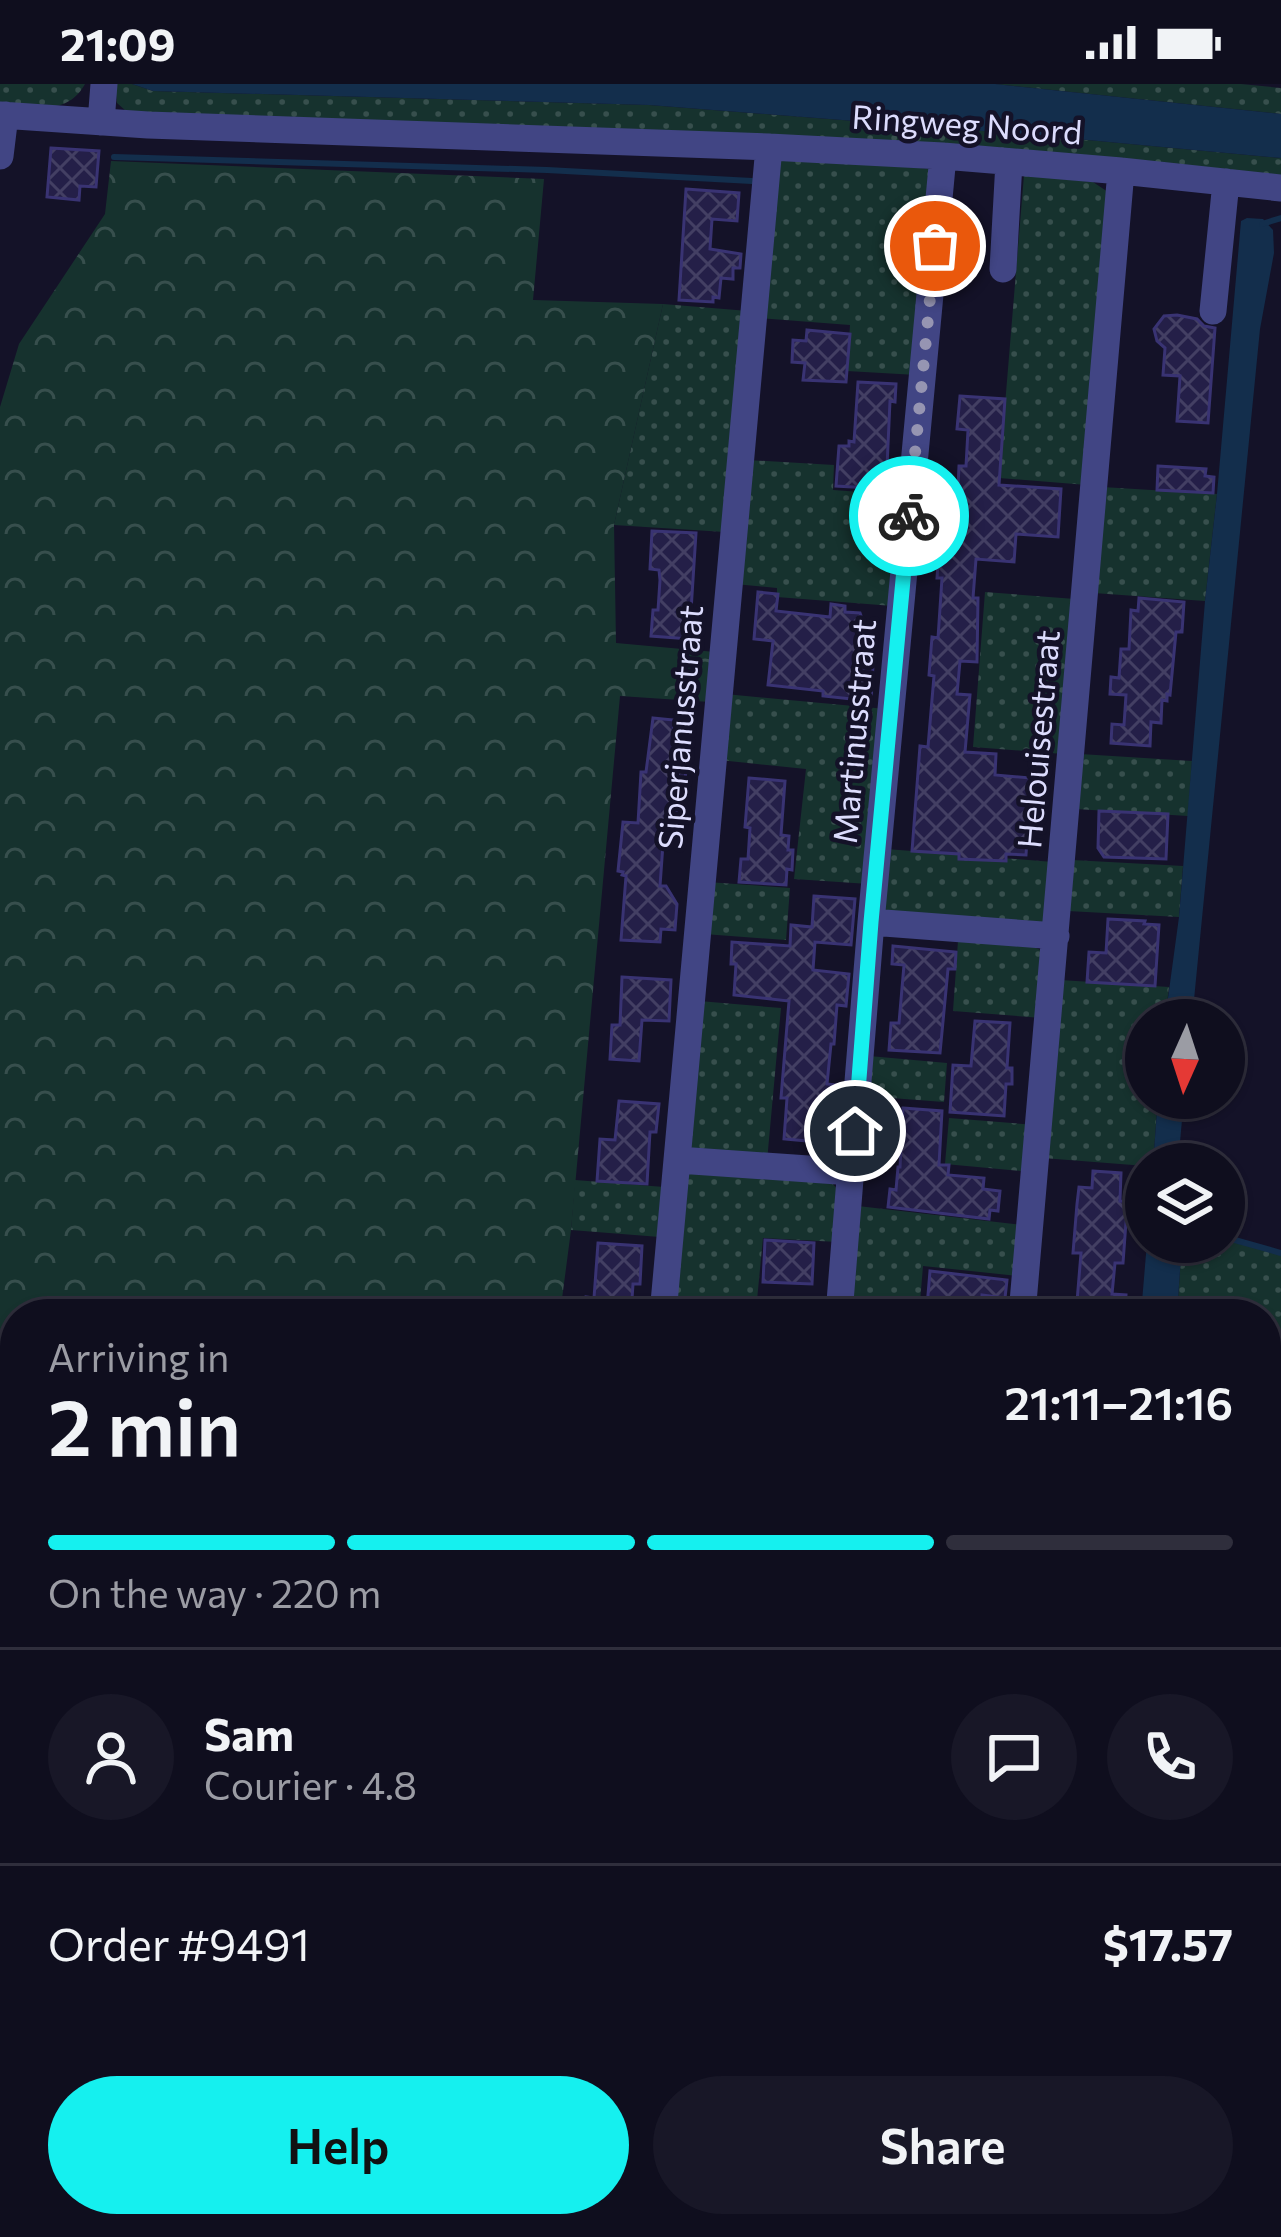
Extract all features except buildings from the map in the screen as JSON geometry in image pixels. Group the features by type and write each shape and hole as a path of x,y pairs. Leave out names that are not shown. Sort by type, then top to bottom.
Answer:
{"street":[{"path":"101,122 104,84"},
{"path":"0,156 2,115"},
{"name":"Ringweg Noord","path":"2,115 944,156 1281,188"},
{"name":"Siperjanusstraat","path":"664,1299 769,147"},
{"name":"Martinusstraat","path":"840,1299 944,156"},
{"path":"1003,269 1010,162"},
{"name":"Helouisestraat","path":"1023,1299 1121,170"},
{"path":"1214,311 1226,182"},
{"path":"871,922 1056,937"},
{"path":"678,1160 852,1172"}],"green space":[{"path":"0,84 85,84 69,101 37,107 0,104"},
{"path":"115,84 153,91 649,105 1034,135 1281,158 1281,179 126,111 117,103"},
{"path":"995,84 1281,88 1281,114"},
{"path":"783,157 932,169 917,375 847,371 850,325 760,318 774,168"},
{"path":"111,161 544,179 533,300 663,304 614,525 616,643 715,652 710,702 620,696 562,1299 0,1299 0,407 19,344 105,214"},
{"path":"1024,175 1093,182 1108,192 1087,485 999,478"},
{"path":"663,304 748,311 725,532 614,525"},
{"path":"747,460 834,465 833,490 902,495 893,606 777,597 777,588 735,584"},
{"path":"1102,487 1217,494 1205,601 1094,593"},
{"path":"985,592 1075,599 1063,754 973,747"},
{"path":"725,694 886,709 869,884 794,879 806,769 719,760"},
{"path":"1080,754 1192,761 1188,816 1076,809"},
{"path":"886,849 1053,862 1045,923 928,922 880,909"},
{"path":"1072,860 1183,866 1179,917 1068,911"},
{"path":"707,882 790,888 786,940 704,934"},
{"path":"958,941 1043,951 1042,1018 953,1011"},
{"path":"1060,980 1169,987 1168,999 1125,999 1125,1119 1156,1119 1155,1143 1125,1143 1125,1164 1043,1158"},
{"path":"699,1001 781,1008 767,1161 700,1156 691,1147"},
{"path":"869,1056 947,1063 944,1102 865,1096"},
{"path":"949,1118 1036,1125 1032,1172 945,1164"},
{"path":"692,1169 832,1183 838,1190 838,1242 763,1238 757,1299 669,1299 680,1189"},
{"path":"575,1180 664,1187 660,1237 571,1230"},
{"path":"849,1205 1022,1225 1019,1276 923,1266 920,1299 843,1299"},
{"path":"1245,1243 1281,1253 1281,1299 1178,1299 1181,1263 1245,1263"}],"water":[{"path":"132,84 995,84 1281,114 1281,158 649,105 153,91"},
{"path":"1263,219 1273,230 1274,253 1260,329 1194,999 1168,999 1179,917 1241,221"},
{"path":"1156,1119 1182,1119 1180,1143 1155,1143"},
{"path":"1145,1263 1181,1263 1178,1299 1142,1299"}],"waterway":[{"path":"114,157 752,181"},
{"path":"1262,224 1281,218"},
{"path":"1245,1243 1281,1253"}],"way so far":[{"path":"909,516 935,246"}],"route":[{"path":"855,1131 909,516"}]}
